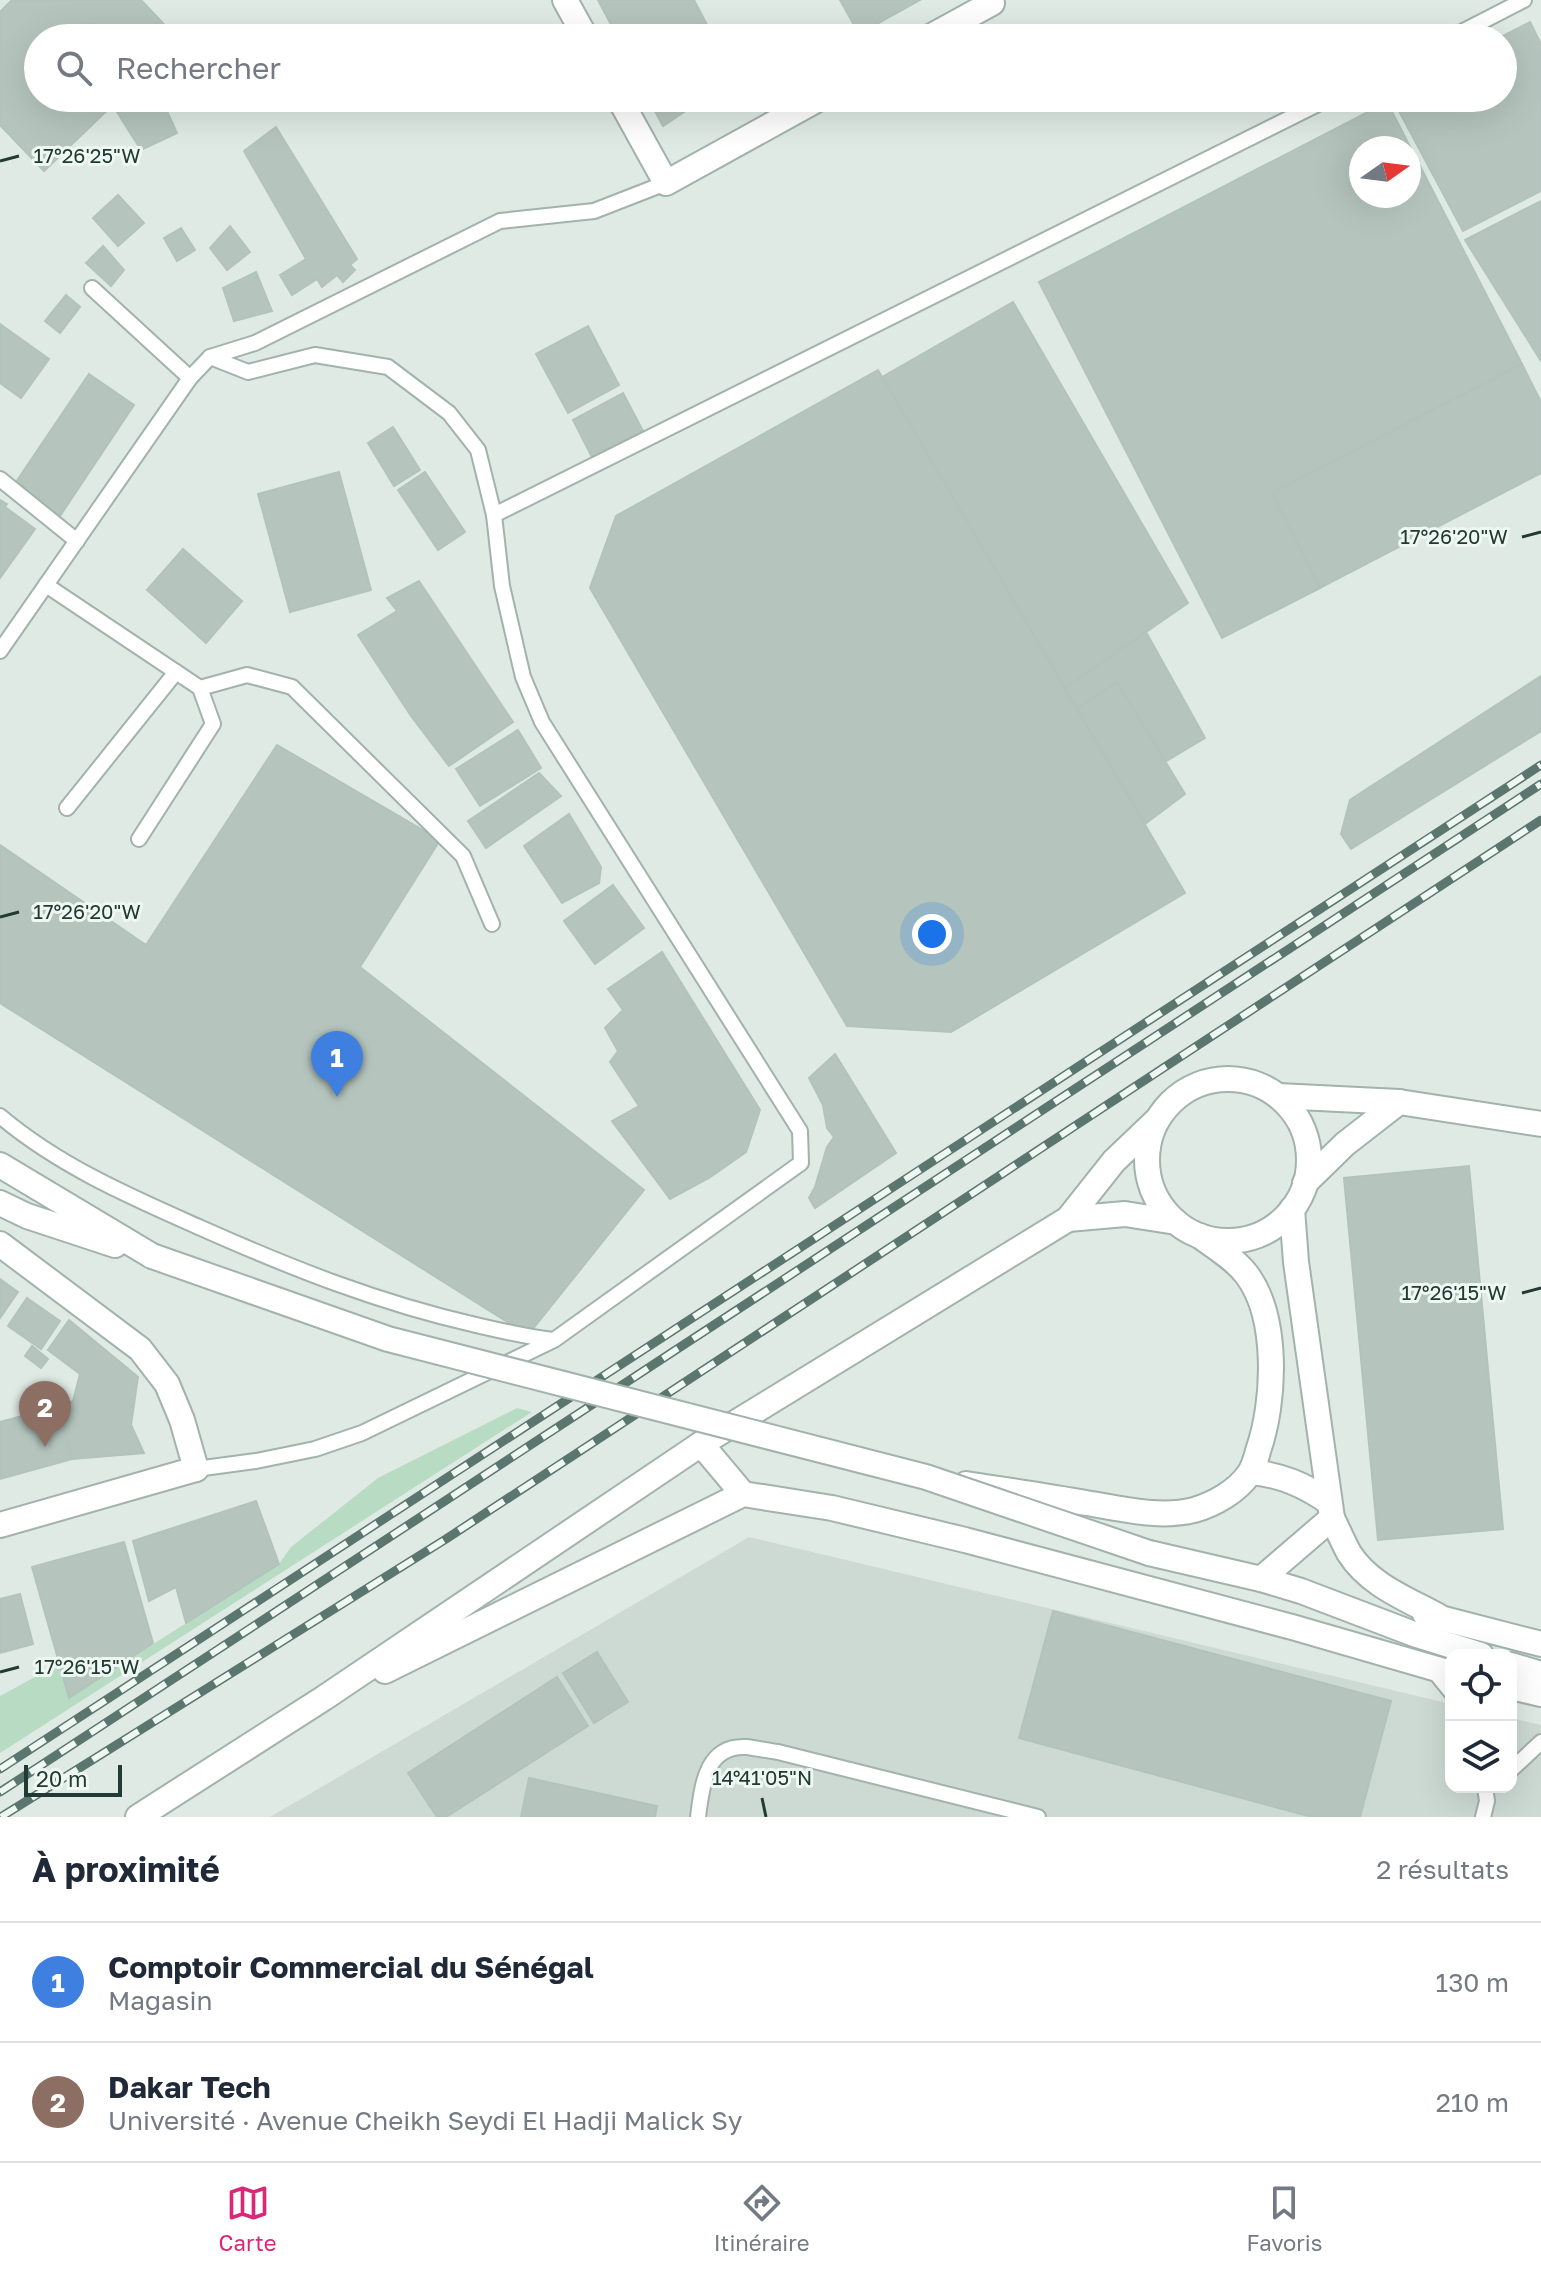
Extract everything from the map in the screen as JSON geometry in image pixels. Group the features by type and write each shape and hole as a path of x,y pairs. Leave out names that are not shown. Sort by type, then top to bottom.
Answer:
{"street":[{"path":"565,0 578,24"},
{"path":"954,24 992,3 990,0"},
{"path":"627,112 666,183 795,112"},
{"path":"138,1817 324,1698 701,1444 1068,1219 1114,1161 1181,1093 1212,1080 1242,1080 1256,1084 1278,1096 1292,1111 1306,1138 1308,1168 1305,1183 1292,1209 1270,1229 1243,1240 1214,1240 1200,1236"},
{"path":"1278,1096 1399,1102 1541,1124"},
{"path":"1305,1183 1345,1144 1399,1102"},
{"path":"926,1477 1138,1511 1177,1513 1217,1501 1251,1472 1266,1430 1271,1402 1271,1351 1265,1320 1258,1295 1248,1276 1200,1236 1176,1222 1154,1192 1148,1174 1147,1156 1157,1120"},
{"path":"0,1165 152,1256"},
{"path":"0,1203 27,1216 152,1256 388,1339 926,1477 1149,1553 1301,1591 1462,1649"},
{"path":"1292,1209 1296,1262 1331,1510 1349,1553 1361,1568 1377,1583 1438,1616"},
{"path":"1068,1219 1125,1214 1176,1222"},
{"path":"0,1244 140,1349 167,1384 182,1420 196,1469 0,1525"},
{"path":"701,1444 743,1494"},
{"path":"1251,1472 1290,1479 1309,1489 1331,1510"},
{"path":"324,1698 414,1658 743,1494 832,1508 965,1540 1441,1670"},
{"path":"1261,1579 1331,1510"},
{"path":"1301,1591 1438,1616 1541,1644"},
{"path":"1517,1667 1541,1674"},
{"path":"1517,1688 1541,1694"}],"lane":[{"path":"1470,24 1496,6 1524,0"},
{"path":"494,515 1302,112"},
{"path":"0,651 190,378 210,357 255,343 500,221 594,211 666,183"},
{"path":"92,288 190,378"},
{"path":"196,1469 315,1449 362,1433 554,1340 801,1163 800,1131 542,722 523,677 502,586 494,515 478,450 449,413 388,367 315,355 248,372 210,357"},
{"path":"0,479 77,541"},
{"path":"46,585 200,688 213,724 139,839"},
{"path":"67,808 176,672"},
{"path":"200,688 247,675 292,687 463,856 492,924"},
{"path":"0,1116 68,1164 129,1197 290,1268 423,1313 527,1337 554,1340"},
{"path":"1517,1764 1541,1742"},
{"path":"698,1817 703,1778 713,1761 734,1748 745,1747 778,1752 1038,1817"},
{"path":"1483,1817 1486,1794"}],"shaded area":[{"path":"749,1537 1445,1703 1445,1793 1517,1793 1517,1719 1541,1725 1541,1817 270,1817"}],"green space":[{"path":"517,1408 532,1412 0,1753 0,1696 59,1664 70,1697 279,1564 291,1547 378,1478"}],"building":[{"path":"12,0 141,0 164,24 24,24 24,112 105,112 44,171 0,125 0,12"},
{"path":"598,0 694,0 707,24 611,24"},
{"path":"840,0 920,0 877,24 853,24"},
{"path":"1530,22 1541,44 1541,191 1463,231 1421,152 1421,136 1412,136 1399,112 1517,112 1517,29"},
{"path":"117,112 167,112 177,133 141,150"},
{"path":"656,112 684,112 663,126"},
{"path":"1368,112 1392,112 1405,136 1349,136 1349,208 1421,208 1421,168 1522,364 1272,493 1320,588 1222,638 1039,282"},
{"path":"276,127 357,259 350,265 355,270 343,282 337,275 322,287 317,279 292,295 280,275 306,259 244,151"},
{"path":"118,195 144,223 118,246 93,218"},
{"path":"1541,201 1541,361 1465,240"},
{"path":"230,226 250,252 227,270 210,248"},
{"path":"181,228 195,250 177,261 164,238"},
{"path":"103,246 124,270 111,286 86,263"},
{"path":"256,272 272,311 234,321 223,288"},
{"path":"66,295 80,307 60,333 45,321"},
{"path":"1013,302 1188,603 1065,688 882,377"},
{"path":"0,324 49,359 21,398 0,383"},
{"path":"588,326 619,385 568,413 536,354"},
{"path":"1522,364 1541,402 1541,473 1320,588 1272,493"},
{"path":"878,370 1185,893 951,1032 847,1026 590,588 616,516"},
{"path":"89,374 134,405 58,519 12,488"},
{"path":"623,393 643,431 593,459 573,420"},
{"path":"393,427 420,470 394,486 368,443"},
{"path":"339,472 371,590 290,612 258,494"},
{"path":"425,472 465,532 438,550 398,490"},
{"path":"0,500 35,529 0,578"},
{"path":"183,549 242,601 206,643 147,590"},
{"path":"419,581 513,722 449,766 411,716 358,635 397,611 387,598"},
{"path":"1146,632 1205,738 1165,762 1117,682 1077,709 1065,688"},
{"path":"1541,676 1541,731 1351,849 1341,834 1350,800"},
{"path":"1117,682 1185,794 1145,824 1077,709"},
{"path":"518,730 541,768 480,806 456,769"},
{"path":"277,745 440,840 360,967 644,1190 528,1335 0,1003 0,845 146,945"},
{"path":"539,773 561,796 486,848 468,821"},
{"path":"569,814 601,867 599,883 562,903 524,846"},
{"path":"613,885 644,928 595,964 564,921"},
{"path":"662,952 760,1110 746,1152 709,1178 670,1199 612,1121 639,1106 610,1062 618,1051 605,1028 623,1010 608,989"},
{"path":"835,1054 896,1153 815,1208 809,1198 827,1147 834,1137 827,1128 823,1105 809,1078"},
{"path":"1469,1166 1503,1529 1378,1540 1344,1178"},
{"path":"0,1279 18,1292 0,1318"},
{"path":"27,1298 60,1321 41,1349 8,1326"},
{"path":"69,1320 138,1377 131,1425 144,1453 72,1459 58,1406 73,1401 80,1374 48,1350"},
{"path":"32,1346 48,1359 41,1368 25,1356"},
{"path":"58,1406 72,1459 0,1479 0,1422"},
{"path":"256,1501 279,1564 186,1623 176,1587 149,1601 133,1541"},
{"path":"124,1542 153,1643 69,1698 32,1567"},
{"path":"20,1594 33,1644 0,1653 0,1599"},
{"path":"1053,1611 1391,1701 1360,1817 1312,1817 1019,1738"},
{"path":"597,1652 628,1702 594,1723 563,1673"},
{"path":"557,1677 588,1726 446,1817 437,1817 408,1773"},
{"path":"529,1778 657,1806 655,1817 521,1817"}],"railway":[{"path":"0,1769 1541,765"},
{"path":"0,1792 1541,784"},
{"path":"1,1817 446,1539 1541,820"}],"place":[{"name":"Comptoir Commercial du Sénégal","path":"337,1097"},
{"name":"Dakar Tech","path":"45,1447"}]}
